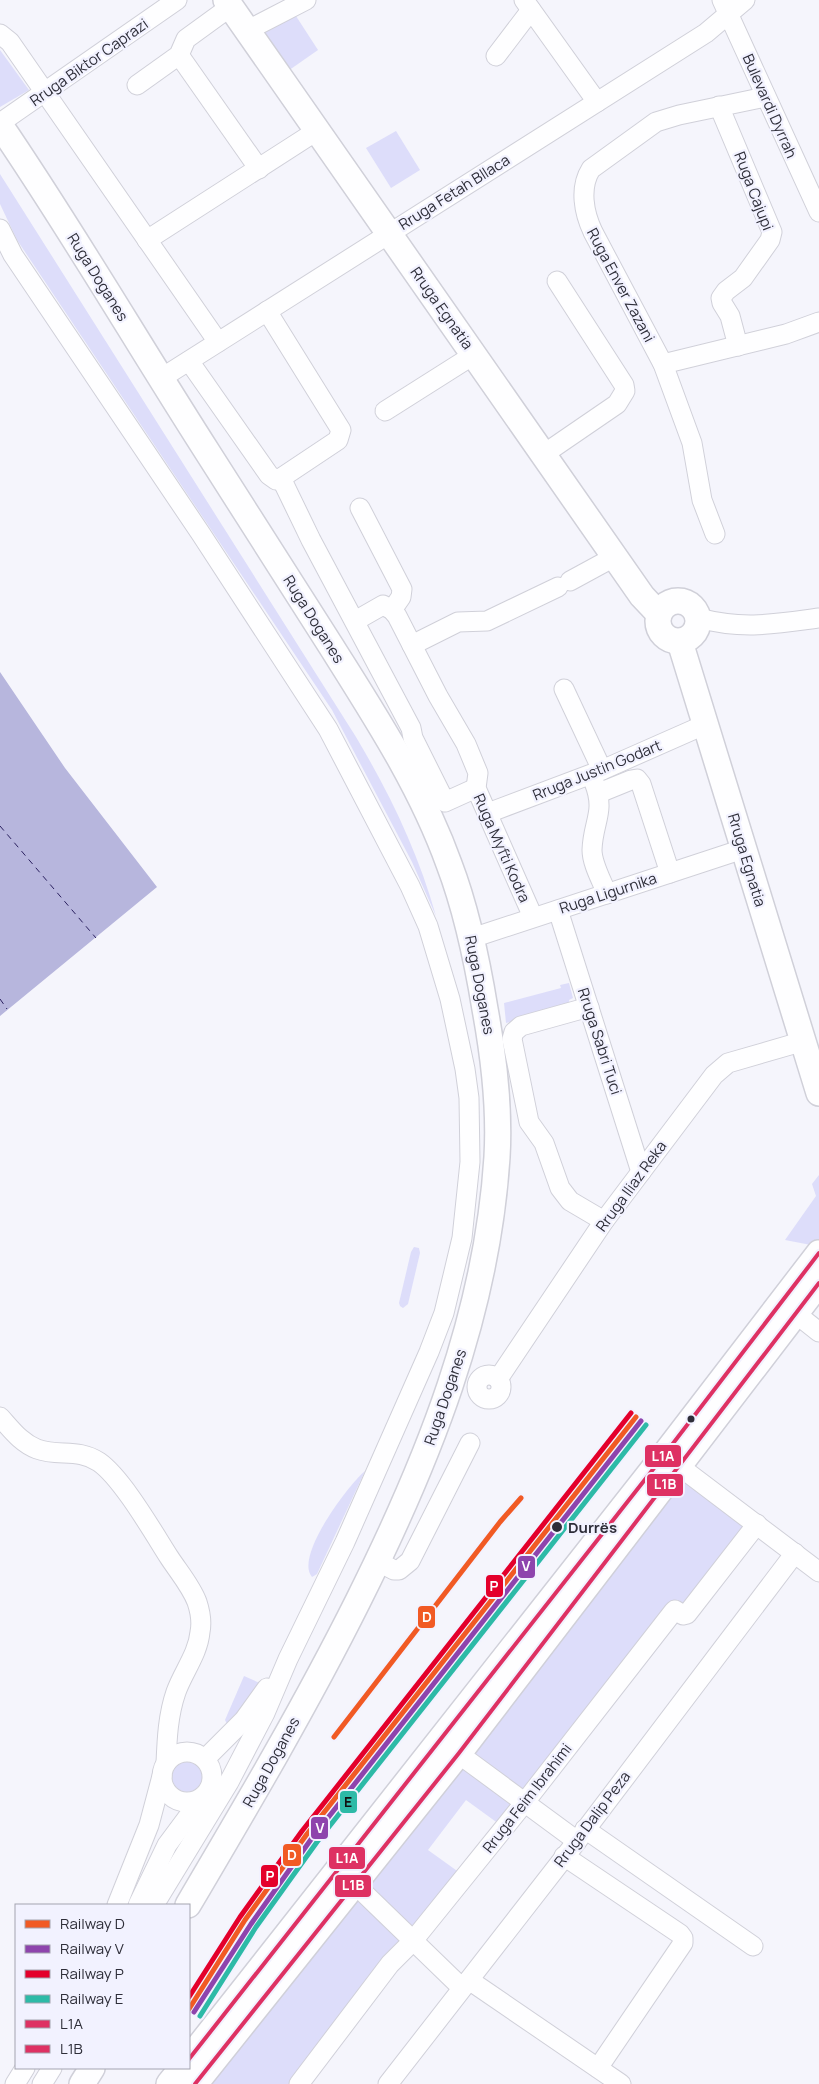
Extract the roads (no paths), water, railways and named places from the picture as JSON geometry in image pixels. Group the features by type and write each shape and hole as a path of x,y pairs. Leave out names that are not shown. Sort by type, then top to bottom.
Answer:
{"main road":[{"name":"Rruga Egnatia","path":"228,3 475,354 642,596 659,614"},
{"name":"Ruga Doganes","path":"0,124 392,744 436,830 462,899 472,938 495,1071 498,1140 494,1197 485,1253 456,1367 421,1465 377,1561 299,1712 189,1904"},
{"path":"680,601 692,606 698,618 699,624 694,634 680,642 667,638 658,628 659,614 667,604 680,601"},
{"name":"Rruga Egnatia","path":"680,642 704,725 818,1085"},
{"path":"190,2058 658,1463 819,1253"},
{"path":"195,2084 459,1753 819,1283"},
{"path":"82,2084 91,2069"},
{"path":"169,2084 181,2069"}],"street":[{"name":"Rruga Biktor Caprazi","path":"0,124 177,0"},
{"path":"248,30 306,0"},
{"name":"Rruga Fetah Bllaca","path":"160,379 706,33 725,7 745,0"},
{"path":"137,84 180,55 186,39 228,3"},
{"path":"496,56 527,5 597,102"},
{"name":"Bulevardi Dyrrah","path":"725,7 819,212"},
{"path":"0,34 10,42 218,342"},
{"path":"180,55 259,169"},
{"path":"720,106 766,97"},
{"name":"Ruga Enver Zazani","path":"715,534 702,500 692,443 663,364 586,218 583,193 590,169 656,122 720,106"},
{"name":"Ruga Cajupi","path":"720,106 772,232 770,240 743,278 726,291 721,298 730,316 738,346"},
{"path":"147,240 318,130"},
{"path":"0,230 13,255 201,534 328,729 402,871 428,926 450,999 465,1069 470,1128 467,1192 462,1238 444,1312 406,1406 288,1659 265,1713 229,1782 155,1904"},
{"path":"544,454 617,404 625,391 624,385 558,281"},
{"path":"189,360 269,474 276,480 281,478 338,440 341,430 267,311"},
{"path":"663,364 786,334 819,322"},
{"path":"385,411 475,354"},
{"path":"281,478 411,728 413,738 445,802 476,788"},
{"path":"355,621 384,605 392,610 400,597 402,589 360,508"},
{"path":"412,645 458,622 487,621 564,584 616,556"},
{"name":"Ruga Myfti Kodra","path":"392,610 466,744 478,773 476,788 533,917"},
{"path":"698,618 723,625 744,626 819,618"},
{"path":"564,689 597,772 601,806 593,836 592,852 607,894"},
{"name":"Rruga Justin Godart","path":"488,813 597,772 704,725"},
{"path":"599,794 637,779 670,873"},
{"name":"Ruga Ligurnika","path":"472,938 743,849"},
{"name":"Rruga Sabri Tuci","path":"558,910 641,1172"},
{"path":"589,1007 520,1026 513,1034 512,1046 529,1122 544,1143 560,1188 570,1201 604,1221"},
{"name":"Rruga Iliaz Reka","path":"456,1367 485,1380 707,1084 722,1068 728,1063 804,1041"},
{"path":"795,1314 819,1332"},
{"path":"0,1417 19,1437 34,1448 84,1455 106,1467 136,1508 193,1594 199,1611 200,1632 197,1646 180,1681 173,1702 168,1727 164,1770 149,1825 117,1904"},
{"path":"377,1561 394,1570 399,1570 410,1561 470,1443"},
{"path":"678,1466 819,1572"},
{"name":"Rruga Feim Ibrahimi","path":"299,2084 390,1964 412,1942 525,1802 673,1612 676,1610 683,1615 687,1614 757,1524"},
{"name":"Rruga Dalip Peza","path":"388,2084 581,1835 794,1553"},
{"path":"205,1759 244,1720 288,1659"},
{"path":"138,1904 167,1845 205,1793 212,1774 209,1764 197,1753 186,1752 173,1756 164,1770 166,1790 175,1799 188,1802 205,1793 229,1782"},
{"path":"468,1760 525,1802 581,1835 753,1946"},
{"path":"564,1856 684,1938 683,1943 598,2068"},
{"path":"365,1894 412,1942 465,1984 621,2084"},
{"path":"15,2084 24,2069"},
{"path":"42,2084 51,2069"}],"rail line":[{"name":"P","path":"190,1995 240,1917 302,1831 631,1413"},
{"name":"D","path":"190,2007 245,1920 307,1834 636,1417"},
{"name":"V","path":"194,2012 251,1924 312,1838 641,1421"},
{"name":"E","path":"200,2016 256,1927 317,1842 646,1425"},
{"name":"D","path":"334,1737 500,1522 521,1498"}],"place":[{"name":"Durrës","path":"557,1527"}]}
